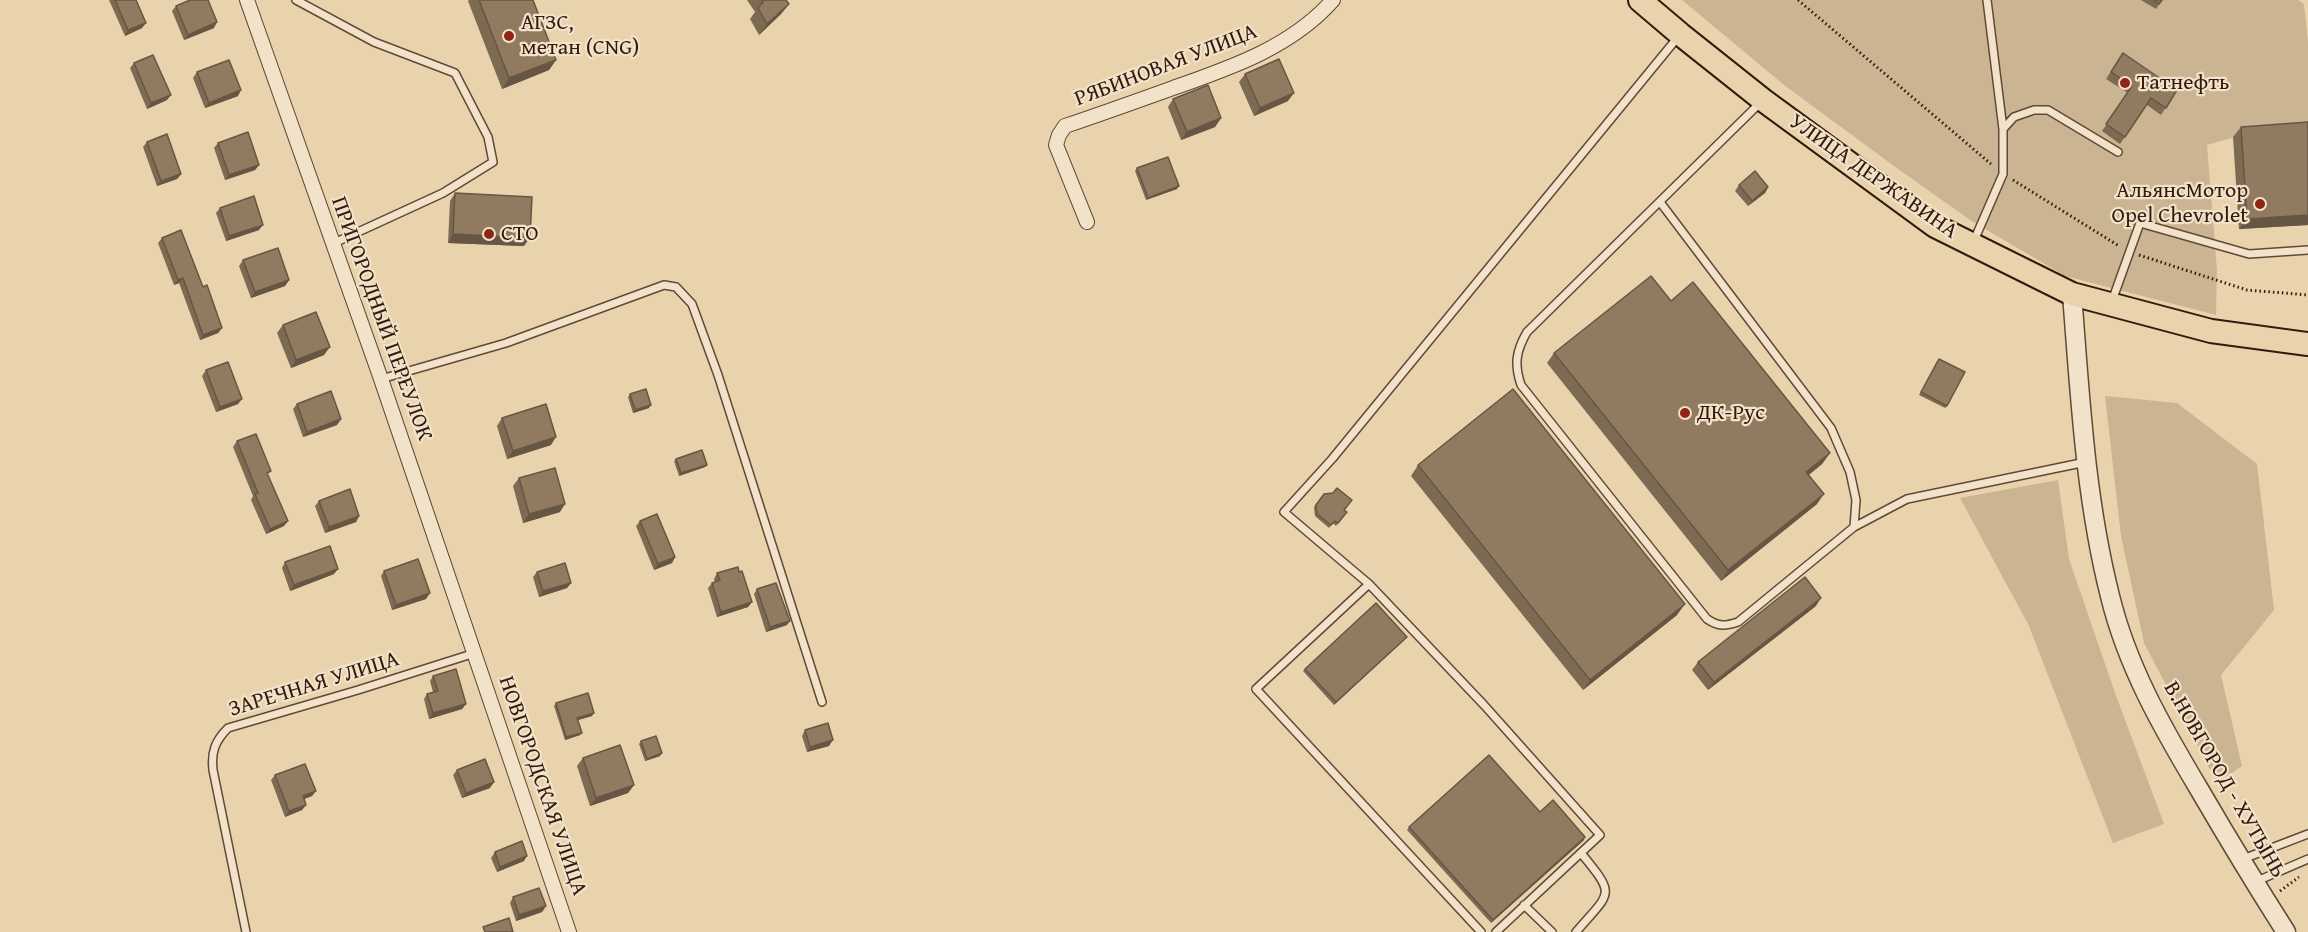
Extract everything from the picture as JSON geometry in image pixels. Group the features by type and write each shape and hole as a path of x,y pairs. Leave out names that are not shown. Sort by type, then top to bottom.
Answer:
{"main road":[{"name":"УЛИЦА ДЕРЖАВИНА","path":"1640,0 1763,100 1935,226 2072,294 2211,331 2308,344"}],"street":[{"name":"ПРИГОРОДНЫЙ ПЕРЕУЛОК","path":"246,0 381,379 475,653"},
{"name":"РЯБИНОВАЯ УЛИЦА","path":"1087,222 1056,145 1065,126 1242,63 1278,45 1324,10 1333,0"},
{"name":"В.НОВГОРОД - ХУТЫНЬ","path":"2072,294 2085,462 2093,517 2110,597 2130,658 2156,717 2286,932"},
{"name":"НОВГОРОДСКАЯ УЛИЦА","path":"475,653 569,932"}],"lane":[{"path":"296,0 374,42 455,73 462,82 488,137 493,162 443,193 332,244"},
{"path":"1972,245 2003,174 2003,129 1987,0"},
{"path":"1496,932 1600,835 1484,705 1369,584 1284,512 1332,459 1680,34"},
{"path":"1763,100 1527,332 1518,348 1515,368 1521,385 1707,620 1717,626 1727,626 1738,622 1854,527 1907,499 2085,462"},
{"path":"2003,129 2014,117 2034,110 2049,110 2118,152"},
{"path":"1660,202 1831,428 1850,472 1856,500 1854,527"},
{"path":"2110,305 2140,223 2248,254 2308,250"},
{"path":"381,379 506,343 664,285 676,287 692,304 718,375 822,702"},
{"path":"1369,584 1256,689 1481,932"},
{"name":"ЗАРЕЧНАЯ УЛИЦА","path":"246,932 213,770 212,755 219,738 228,728 475,653"},
{"path":"2241,860 2308,834"},
{"path":"1576,932 1604,898 1606,890 1603,880 1581,853"},
{"path":"2254,882 2308,859"},
{"path":"1524,905 1552,932"}],"path":[{"path":"1798,0 2003,174 2129,252 2247,290 2308,295"}],"shaded area":[{"path":"1682,0 2298,0 2304,4 2308,43 2308,128 2260,130 2207,145 2217,270 2216,315 2065,276 1970,220 1784,85"},
{"path":"2105,396 2177,403 2257,464 2274,610 2221,675 2242,766 2217,783 2144,643 2121,536"},
{"path":"2058,480 2069,559 2115,693 2164,824 2113,843 2029,626 1960,498"}],"building":[{"path":"115,0 136,0 146,23 128,30"},
{"path":"190,0 208,0 217,22 188,35 176,6"},
{"name":"АГЗС, метан (CNG)","path":"479,0 533,0 556,60 509,78"},
{"path":"762,0 786,0 789,4 767,24 758,8"},
{"path":"2123,53 2177,90 2166,108 2151,98 2125,137 2106,124 2132,86 2111,72"},
{"path":"153,55 171,95 151,103 134,63"},
{"path":"1279,59 1294,93 1260,108 1245,74"},
{"path":"229,60 241,90 209,103 197,72"},
{"path":"1208,85 1221,118 1187,132 1173,99"},
{"path":"2308,122 2308,215 2247,219 2241,127"},
{"path":"248,132 259,165 229,175 218,143"},
{"path":"167,134 181,174 161,181 147,142"},
{"path":"1168,157 1179,186 1148,198 1137,168"},
{"path":"1755,171 1768,187 1752,201 1739,185"},
{"path":"455,193 532,197 530,238 453,234"},
{"path":"254,196 263,225 229,236 220,208"},
{"path":"181,230 203,287 207,285 222,328 203,335 183,278 178,280 162,238"},
{"path":"278,248 289,280 255,292 243,260"},
{"name":"ДК-Рус","path":"1651,276 1671,301 1693,282 1830,453 1806,472 1824,494 1728,570 1554,353"},
{"path":"316,312 330,347 296,360 283,325"},
{"path":"1939,359 1965,372 1947,406 1921,392"},
{"path":"228,362 242,399 220,407 206,370"},
{"path":"646,389 651,405 635,410 630,394"},
{"path":"1513,389 1685,604 1590,680 1418,465"},
{"path":"331,391 341,419 307,432 297,404"},
{"path":"546,404 556,437 513,451 502,418"},
{"path":"256,434 271,471 267,473 288,521 270,529 237,441"},
{"path":"702,450 707,465 681,473 676,459"},
{"path":"555,468 565,504 529,514 519,478"},
{"path":"1337,488 1352,500 1344,510 1347,512 1338,523 1335,521 1331,525 1317,514 1316,505 1324,494 1333,493"},
{"path":"350,489 359,516 329,527 319,501"},
{"path":"657,514 675,557 658,564 640,521"},
{"path":"330,546 338,569 294,585 285,562"},
{"path":"418,559 430,593 396,605 384,571"},
{"path":"565,563 571,583 543,591 537,572"},
{"path":"738,567 739,572 742,571 752,602 721,612 712,583 720,580 717,573"},
{"path":"1805,577 1821,598 1714,682 1698,662"},
{"path":"776,583 790,621 770,627 757,589"},
{"path":"1376,603 1407,637 1336,702 1305,669"},
{"path":"456,669 466,704 433,713 427,694 438,691 433,676"},
{"path":"588,693 594,713 577,718 582,733 566,737 556,703"},
{"path":"828,723 833,740 810,747 805,730"},
{"path":"656,736 662,753 647,759 641,741"},
{"path":"620,745 634,785 596,798 583,758"},
{"path":"1489,755 1540,812 1553,800 1585,837 1493,920 1409,827"},
{"path":"485,759 494,782 466,793 457,770"},
{"path":"305,764 316,791 303,796 306,805 289,811 275,775"},
{"path":"522,841 527,856 500,867 495,852"},
{"path":"539,888 546,906 519,915 513,897"},
{"path":"509,918 513,932 485,932 483,927"}],"place":[{"name":"АГЗС, метан (CNG)","path":"509,36"},
{"name":"Татнефть","path":"2125,83"},
{"name":"АльянсМотор Opel Chevrolet","path":"2260,204"},
{"name":"СТО","path":"489,234"},
{"name":"ДК-Рус","path":"1685,413"}]}
